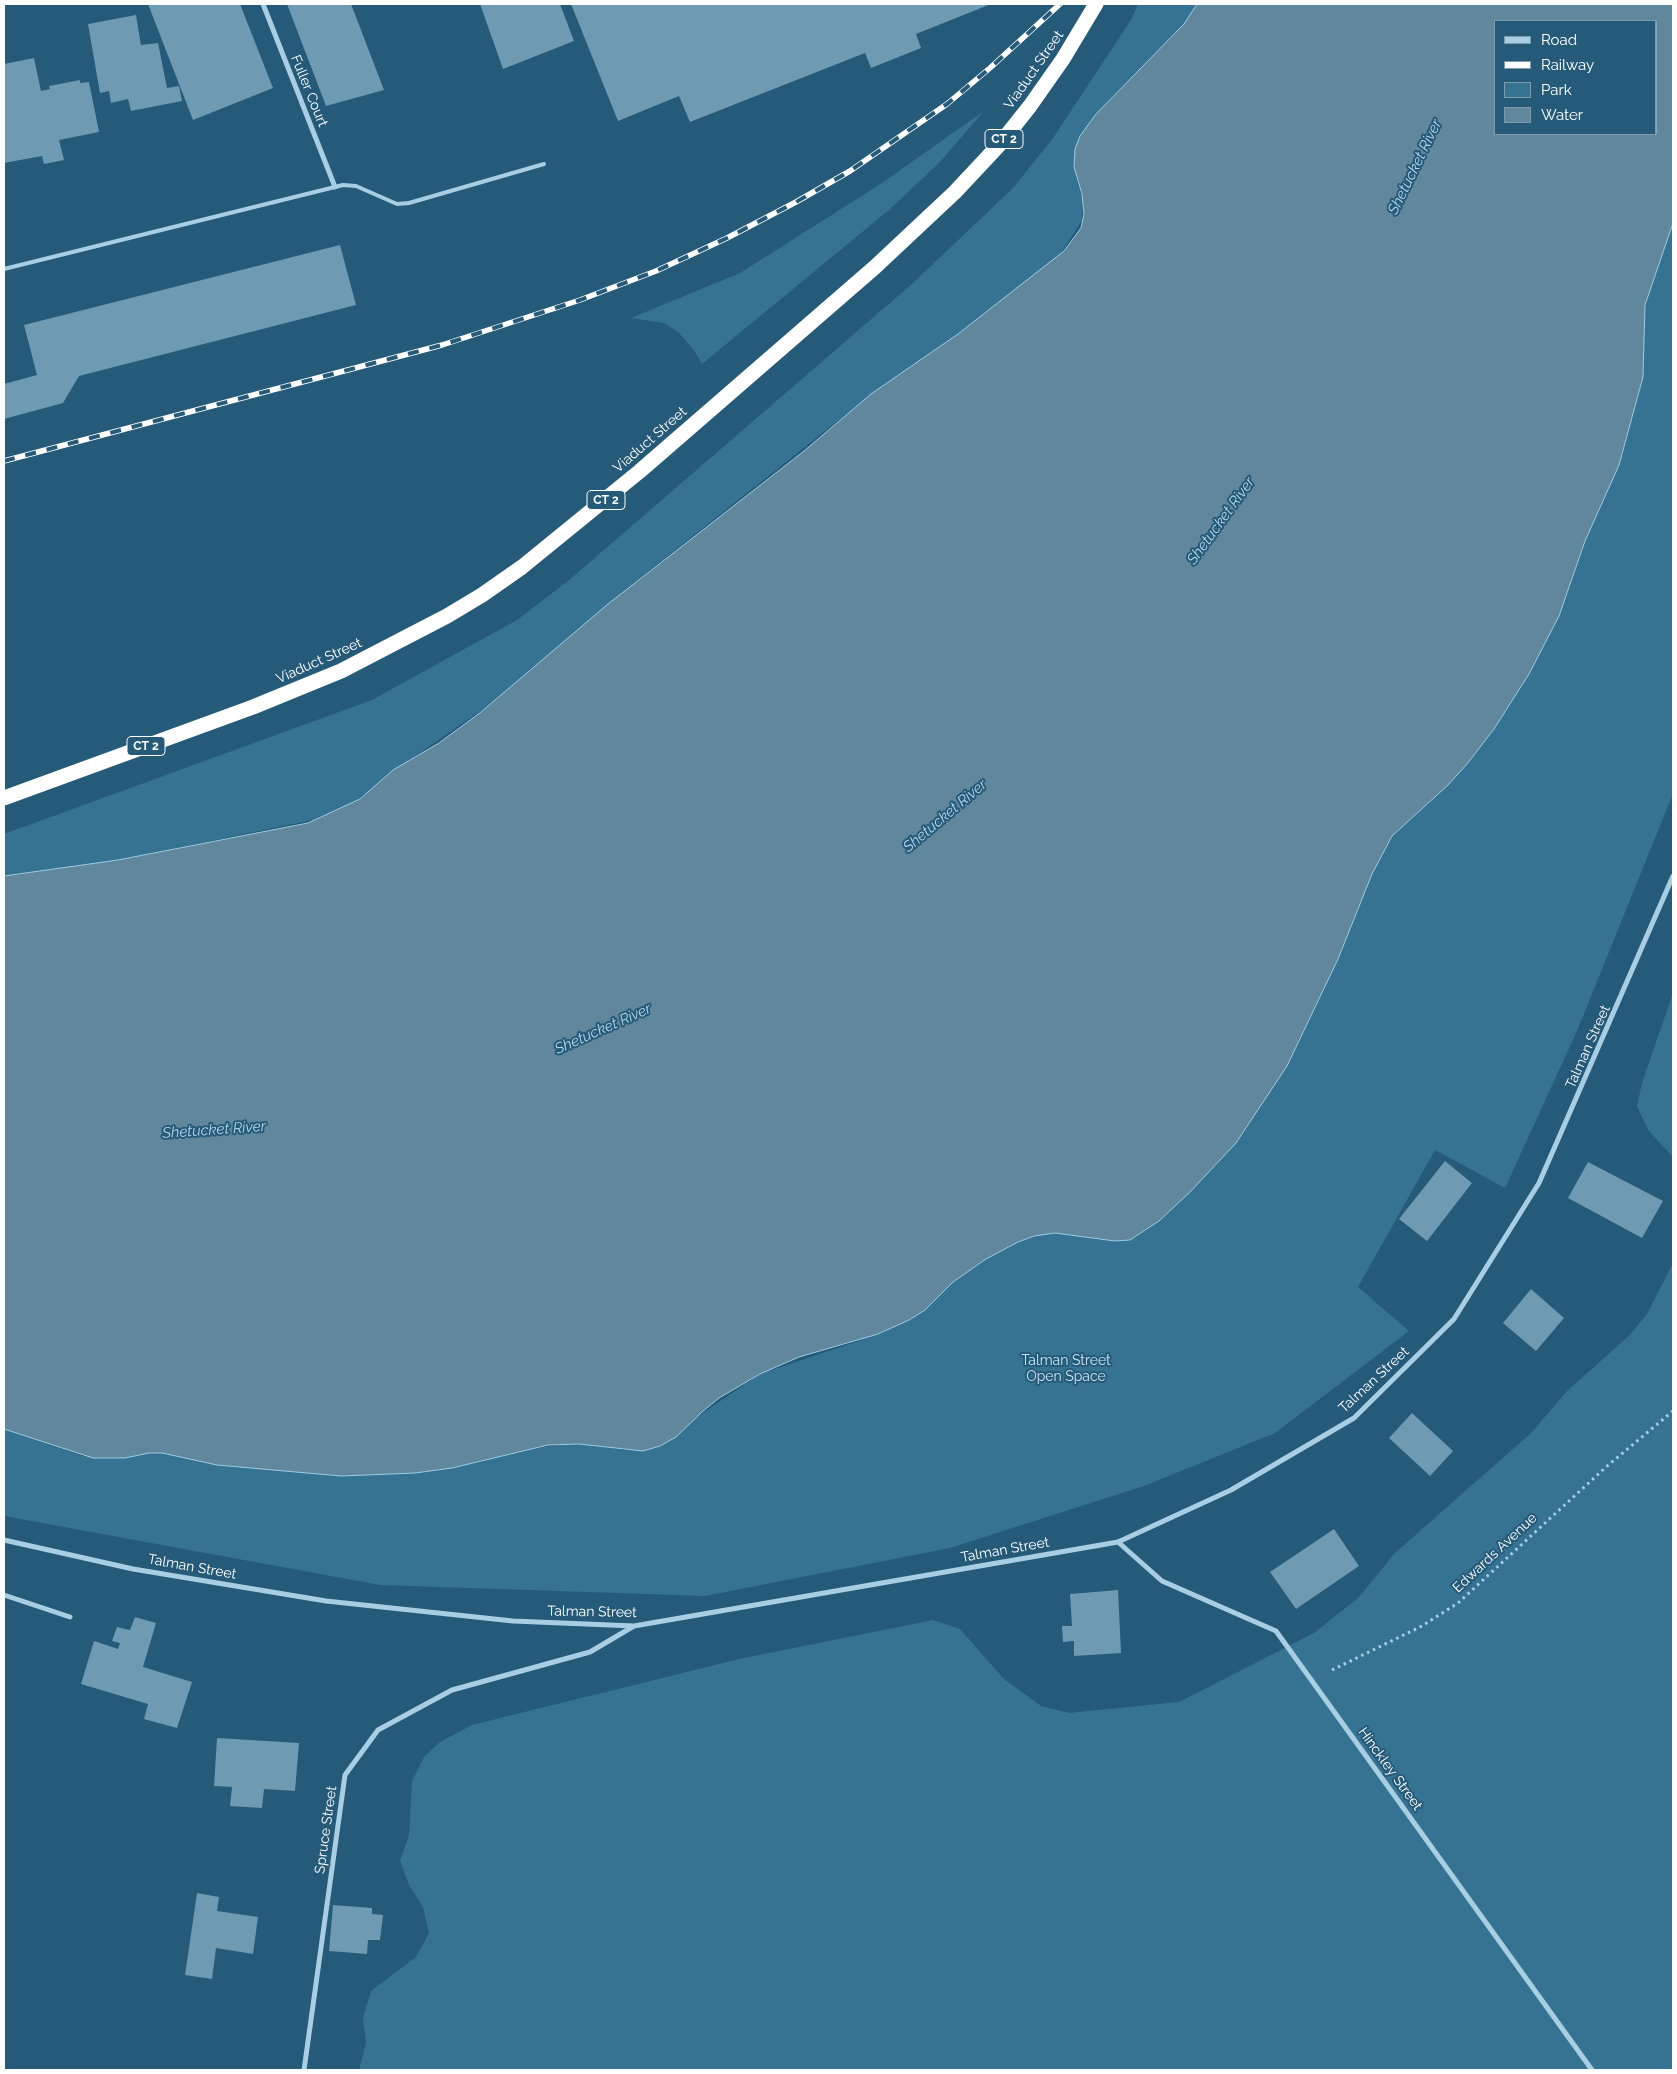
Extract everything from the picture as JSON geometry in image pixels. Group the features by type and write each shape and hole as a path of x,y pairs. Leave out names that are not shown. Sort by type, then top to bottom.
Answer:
{"highway":[{"name":"Viaduct Street","path":"4,798 319,680 426,628 482,595 522,567 599,506 888,255 954,192 1010,132 1040,93 1096,4"}],"street":[{"name":"Fuller Court","path":"262,4 335,187"},
{"name":"Talman Street","path":"4,1540 133,1569 326,1601 513,1621 634,1626 1118,1542 1231,1490 1354,1418 1454,1319 1540,1183 1673,876"},
{"name":"Hinckley Street","path":"1118,1542 1162,1581 1276,1631 1592,2070"},
{"path":"4,1595 70,1617"},
{"name":"Spruce Street","path":"304,2070 345,1775 378,1730 452,1690 590,1652 634,1626"}],"lane":[{"path":"4,269 335,187 356,186 386,201 408,203 544,164"}],"path":[{"name":"Edwards Avenue","path":"1312,1680 1422,1626 1458,1603 1606,1467 1673,1411"}],"green space":[{"path":"1138,4 1198,4 1184,24 1107,102 1076,177 1083,201 1082,220 1060,255 958,334 868,397 645,574 495,701 405,763 355,802 313,820 118,860 4,876 4,834 372,700 517,620 568,581 913,283 1013,188 1053,138 1131,20"},
{"path":"984,111 939,163 889,210 702,364 694,350 679,333 664,323 631,318 740,273 879,185"},
{"name":"Talman Street Open Space","path":"1673,223 1673,794 1577,1031 1505,1188 1435,1150 1358,1287 1409,1331 1275,1433 1144,1486 950,1548 705,1596 380,1585 4,1516 4,1429 83,1456 125,1458 149,1453 521,1450 568,1444 593,1445 625,1450 660,1446 694,1419 760,1374 856,1342 909,1320 953,1282 986,1259 1018,1242 1045,1233 1136,1237 1159,1221 1215,1166 1247,1128 1343,945 1372,874 1392,836 1448,785 1478,750 1511,703 1539,655 1567,594 1585,541 1624,449 1643,377 1645,305"},
{"path":"1673,993 1673,1157 1648,1130 1637,1106 1642,1083"},
{"path":"1673,1263 1673,2070 359,2070 366,2043 363,2018 371,1991 416,1957 429,1933 423,1907 409,1885 400,1861 409,1835 412,1781 424,1757 440,1742 472,1725 739,1659 933,1620 960,1629 1004,1679 1041,1706 1069,1713 1179,1702 1314,1633 1358,1598 1395,1553 1531,1433 1568,1390 1630,1335 1647,1314"}],"water":[{"name":"Shetucket River","path":"1197,4 1673,4 1673,223 1645,305 1643,377 1619,465 1585,541 1559,616 1529,674 1494,729 1467,764 1448,785 1392,836 1372,874 1338,959 1287,1066 1236,1143 1190,1192 1159,1221 1130,1240 1115,1241 1055,1233 1034,1236 1018,1242 986,1259 953,1282 925,1310 909,1320 878,1334 799,1357 760,1374 719,1398 676,1437 660,1446 643,1451 579,1444 548,1445 452,1468 415,1473 341,1476 217,1465 162,1453 149,1453 125,1458 93,1458 4,1429 4,876 118,860 308,823 360,799 393,770 439,743 481,712 608,604 804,451 871,394 958,334 1064,251 1081,228 1084,214 1082,194 1074,167 1075,149 1080,136 1096,114 1184,24"}],"building":[{"path":"148,4 240,4 273,88 193,120"},
{"path":"287,4 351,4 384,90 326,106"},
{"path":"480,4 560,4 574,41 503,69"},
{"path":"571,4 991,4 916,34 921,48 871,68 865,53 690,122 679,96 618,121"},
{"path":"136,15 141,45 158,43 167,88 179,86 182,101 131,111 128,99 111,103 109,91 100,93 88,24"},
{"path":"34,58 41,91 50,89 49,86 80,80 80,83 89,82 99,132 59,140 64,160 44,164 42,156 4,163 4,64"},
{"path":"340,245 356,305 79,376 63,403 4,419 4,384 37,375 24,325"},
{"path":"1445,1161 1472,1183 1427,1241 1399,1219"},
{"path":"1588,1162 1663,1201 1642,1238 1568,1198"},
{"path":"1531,1289 1564,1318 1536,1351 1503,1323"},
{"path":"1412,1413 1453,1451 1430,1476 1389,1438"},
{"path":"1334,1529 1359,1566 1296,1609 1270,1572"},
{"path":"1118,1590 1121,1653 1074,1656 1074,1641 1063,1642 1062,1626 1072,1626 1070,1594"},
{"path":"135,1617 156,1623 143,1667 192,1682 177,1728 144,1719 148,1704 81,1684 94,1641 118,1649 120,1643 112,1641 117,1627 130,1630"},
{"path":"217,1738 299,1743 295,1791 264,1789 262,1808 230,1806 232,1787 214,1786"},
{"path":"197,1893 219,1897 217,1911 258,1917 253,1954 216,1948 212,1979 185,1975"},
{"path":"333,1905 372,1908 372,1914 383,1915 380,1940 368,1940 367,1954 329,1951"}],"railway":[{"path":"4,461 442,345 580,300 656,271 727,238 850,171 947,104 990,68 1060,4"}]}
